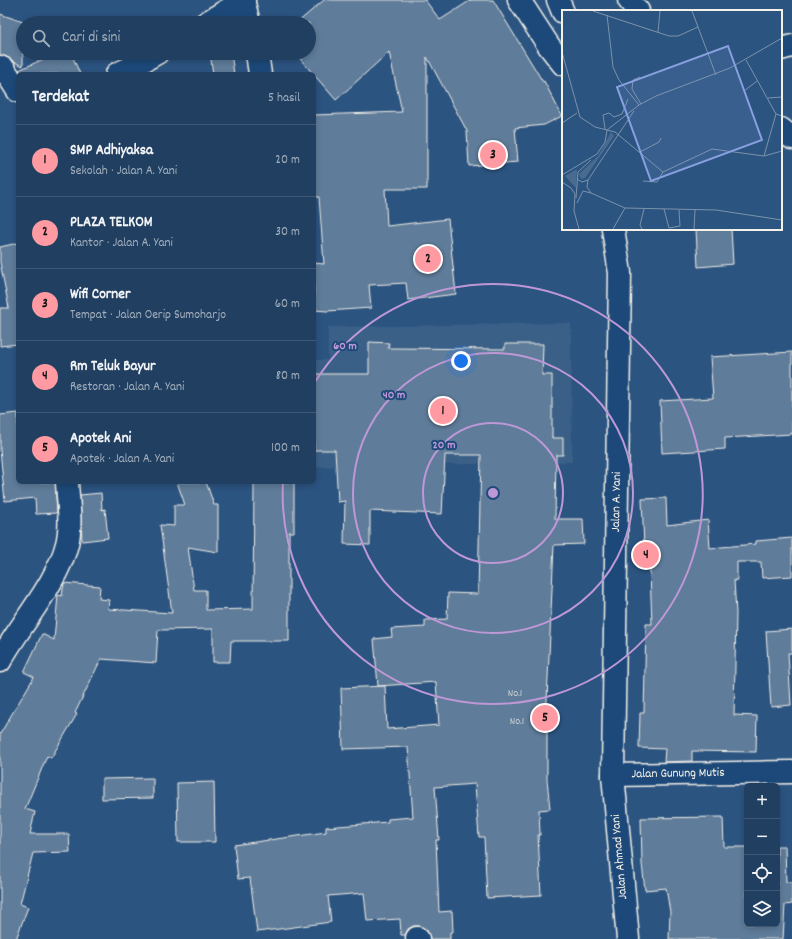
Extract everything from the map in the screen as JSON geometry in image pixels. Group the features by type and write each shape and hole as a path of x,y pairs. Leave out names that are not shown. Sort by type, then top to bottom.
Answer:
{"main road":[{"path":"217,16 243,0 248,16"},
{"path":"519,0 549,46 562,63"},
{"path":"558,0 562,10"},
{"path":"629,0 637,10"},
{"path":"782,49 792,46"},
{"path":"121,72 145,60"},
{"path":"258,60 260,72"},
{"path":"0,67 4,69 16,88"},
{"path":"782,130 792,138"},
{"name":"Jalan A. Yani","path":"613,230 620,273 613,775"},
{"path":"0,661 40,599 62,559 68,542 70,520 67,484"},
{"name":"Jalan Gunung Mutis","path":"613,775 792,772"},
{"name":"Jalan Ahmad Yani","path":"613,775 628,939"}],"shaded area":[{"path":"571,323 572,462 316,467 316,360 328,360 328,327"}],"building":[{"path":"324,0 425,0 440,20 471,0 493,0 543,82 544,81 562,116 544,125 515,128 518,162 469,166 467,131 427,57 427,189 385,189 387,226 448,219 456,294 408,300 406,283 369,285 371,308 327,311 316,310 316,263 324,264 319,197 316,197 316,115 402,112 389,52 336,100 316,77 316,72 312,72 301,60 316,60 316,16 305,16"},
{"path":"0,14 16,20 16,60 23,60 23,66 0,55"},
{"path":"41,60 74,60 79,72 20,72 19,70"},
{"path":"211,60 232,60 234,72 213,72"},
{"path":"696,230 731,230 733,264 698,267"},
{"path":"16,243 16,344 0,346 0,308 9,308 0,262 0,247"},
{"path":"369,342 389,343 388,348 505,349 505,344 543,344 542,375 552,375 552,438 563,438 563,455 556,455 555,519 583,519 584,544 554,545 547,700 547,779 550,809 539,810 540,835 538,835 541,895 487,898 484,837 479,837 475,784 435,787 439,840 436,840 439,912 452,911 453,932 450,932 450,939 430,939 427,930 420,926 413,926 408,929 405,935 401,935 400,919 367,921 364,893 328,896 331,922 257,932 250,878 238,879 234,845 326,832 326,827 388,822 388,819 413,817 408,747 343,749 341,688 385,686 387,729 439,725 436,682 378,686 374,639 392,637 391,629 425,627 425,620 447,619 448,593 478,594 481,455 445,455 442,514 370,511 370,545 344,544 345,501 338,502 335,450 316,450 316,374 369,374"},
{"path":"792,352 792,434 725,438 725,449 662,453 660,401 713,398 710,357"},
{"path":"16,413 16,484 55,484 57,513 36,514 35,498 5,501 0,450 0,415"},
{"path":"178,484 207,484 214,505 218,505 218,552 188,547 194,590 206,590 206,610 253,609 254,484 294,484 294,532 289,532 289,641 231,641 230,662 213,662 213,629 158,630 156,663 101,659 75,713 77,714 51,758 47,756 25,809 35,812 30,834 69,834 70,852 33,853 20,904 28,907 16,939 0,939 0,734 34,677 24,672 42,634 54,640 58,595 62,596 64,583 100,586 99,599 109,600 108,609 172,613 160,525 174,526 174,505 185,505"},
{"path":"101,493 102,510 105,509 108,538 82,541 80,495"},
{"path":"666,498 667,525 708,520 710,548 756,544 756,541 792,538 792,576 762,578 761,562 737,562 737,580 734,580 736,613 734,715 757,716 756,752 692,751 692,761 664,762 665,749 639,748 640,713 644,713 646,624 652,624 649,547 644,547 642,499"},
{"path":"792,629 792,653 788,653 791,705 771,707 766,631"},
{"path":"153,778 153,798 102,799 102,779"},
{"path":"214,782 215,842 178,842 177,783"},
{"path":"723,817 724,847 744,847 744,927 780,927 780,846 785,846 786,882 792,882 792,904 785,905 783,939 669,939 670,912 666,888 645,890 642,864 641,818"}],"place":[{"name":"Wifi Corner","path":"493,155"},
{"name":"PLAZA TELKOM","path":"428,259"},
{"name":"SMP Adhiyaksa","path":"443,411"},
{"name":"Rm Teluk Bayur","path":"646,555"},
{"name":"Apotek Ani","path":"545,718"}]}
